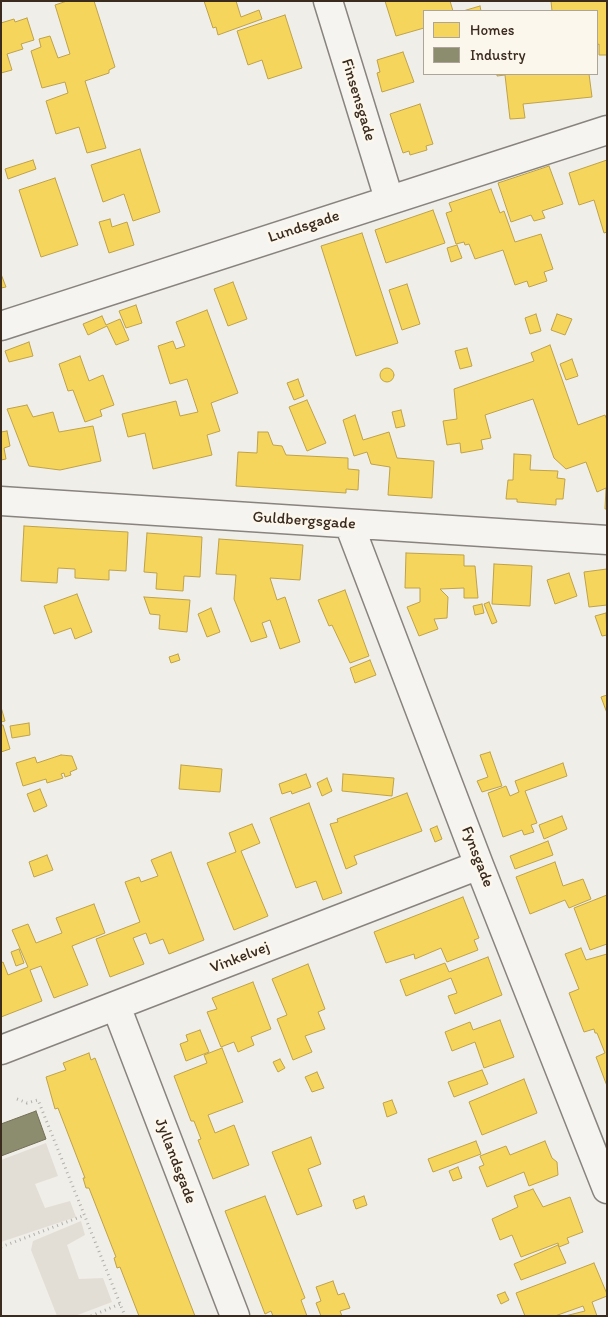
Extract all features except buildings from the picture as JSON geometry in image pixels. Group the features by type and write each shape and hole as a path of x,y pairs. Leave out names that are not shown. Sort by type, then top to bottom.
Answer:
{"street":[{"name":"Finsensgade","path":"328,1 389,199"},
{"name":"Lundsgade","path":"1,326 607,130"},
{"name":"Guldbergsgade","path":"1,501 607,540"},
{"name":"Fynsgade","path":"350,524 479,865 607,1189"},
{"name":"Vinkelvej","path":"1,1050 479,865"},
{"name":"Jyllandsgade","path":"116,1006 235,1316"}],"path":[{"path":"17,1099 26,1103 38,1100 125,1316"},
{"path":"1,1247 85,1215"},
{"path":"92,1316 120,1304"}],"shaded area":[{"path":"46,1143 58,1176 35,1184 45,1208 70,1201 76,1217 1,1242 1,1160"},
{"path":"81,1221 85,1235 67,1245 79,1279 103,1278 112,1302 75,1316 57,1316 31,1250 33,1241"}]}
